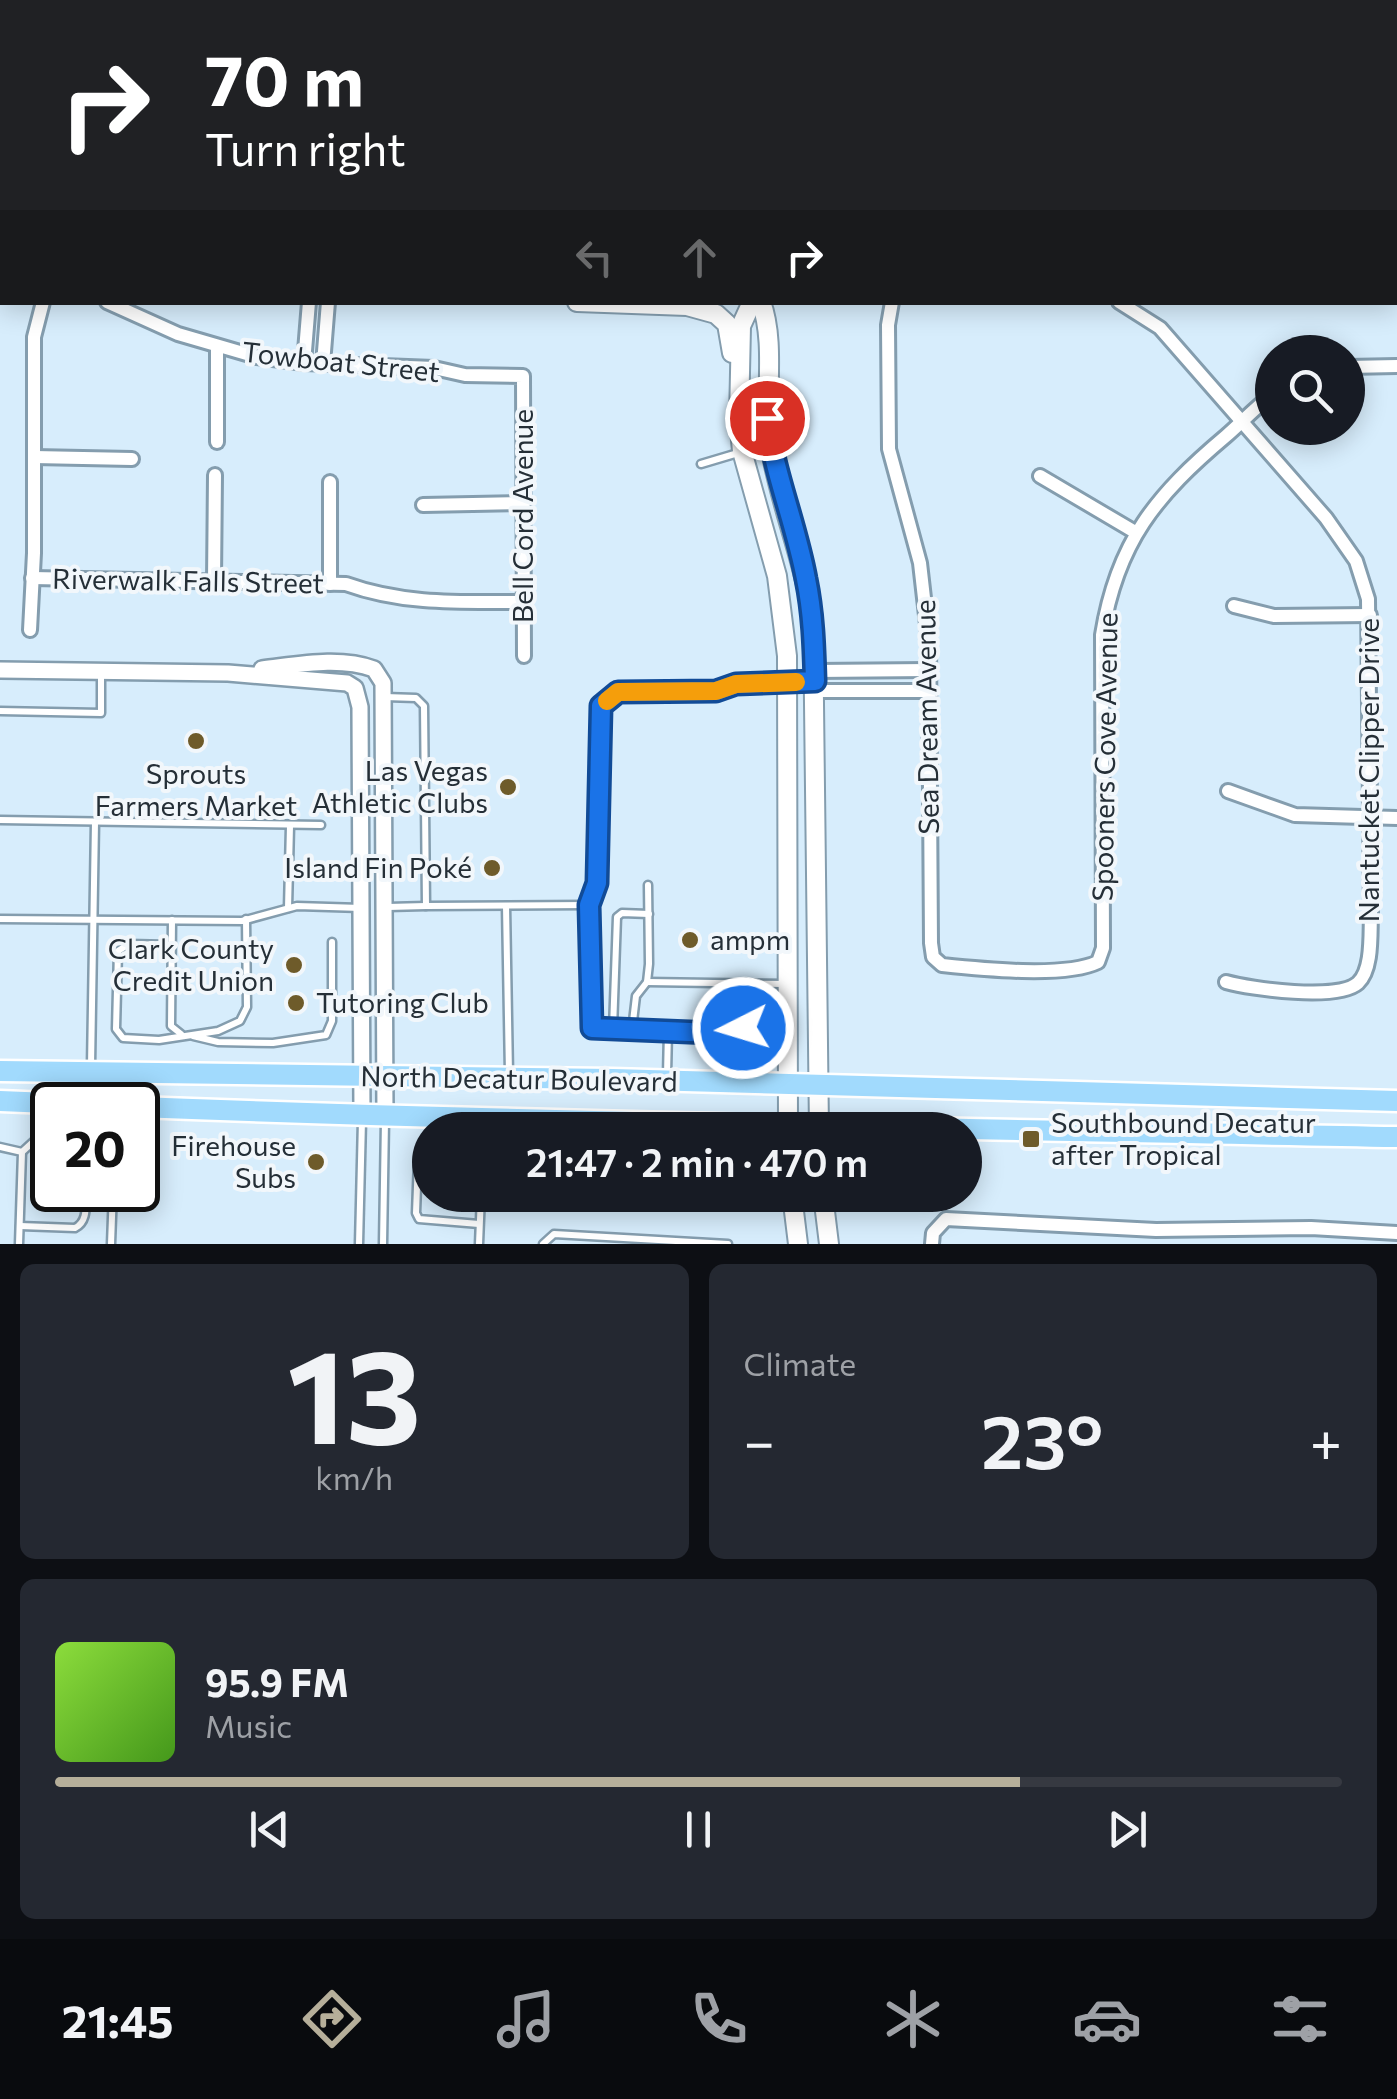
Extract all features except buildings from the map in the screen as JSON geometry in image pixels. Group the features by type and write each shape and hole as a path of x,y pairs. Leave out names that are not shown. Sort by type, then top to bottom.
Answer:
{"main road":[{"path":"660,305 688,306 716,314 727,324 742,451 783,610 788,682 788,1112"},
{"path":"738,419 741,326 751,305"},
{"path":"762,305 767,318 767,418 771,450 806,574 813,618 818,1112"},
{"name":"North Decatur Boulevard","path":"0,1072 386,1075 1397,1101"},
{"path":"0,1102 30,1103"},
{"name":"North Decatur Boulevard","path":"160,1107 412,1117"},
{"name":"North Decatur Boulevard","path":"982,1131 1397,1137"},
{"path":"794,1212 798,1244"},
{"path":"825,1212 828,1244"}],"street":[{"path":"30,630 34,337 42,305"},
{"name":"Towboat Street","path":"114,305 150,323 257,357 304,363 412,366 465,376 523,376"},
{"path":"304,363 309,305"},
{"path":"323,364 328,305"},
{"name":"Sea Dream Avenue","path":"891,305 888,438 920,563 927,618 933,958"},
{"name":"Nantucket Clipper Drive","path":"1125,305 1160,328 1343,539 1364,583 1370,616 1370,938 1362,979 1347,989 1332,992 1255,989 1226,982"},
{"path":"217,346 217,442"},
{"path":"1365,367 1397,366"},
{"name":"Bell Cord Avenue","path":"523,376 524,656"},
{"name":"Spooners Cove Avenue","path":"933,958 955,966 1038,970 1074,969 1098,962 1103,948 1102,635 1110,591 1135,532 1176,480 1255,410"},
{"path":"34,457 132,459"},
{"path":"214,474 214,581"},
{"path":"1040,476 1135,532"},
{"path":"330,482 330,584"},
{"path":"424,505 524,503"},
{"name":"Riverwalk Falls Street","path":"32,578 330,584 418,601 522,602"},
{"path":"1234,606 1274,616 1370,616"},
{"path":"228,673 319,663 366,666 380,676 385,697 385,1116"},
{"path":"0,670 228,673 347,683 358,694 362,1114"},
{"path":"883,670 883,691"},
{"path":"788,682 883,670 929,670"},
{"path":"815,681 883,691 929,691"},
{"path":"362,802 378,702 385,697"},
{"path":"1228,790 1296,815 1397,818"},
{"path":"362,908 383,907"},
{"path":"932,1244 940,1223 958,1218 1156,1230 1311,1228 1397,1233"},
{"path":"1087,1226 1089,1244"},
{"path":"1246,1229 1248,1244"}],"lane":[{"path":"700,464 742,451"},
{"path":"0,711 101,713 101,671"},
{"path":"746,984 743,1028 738,1034 592,1028 589,905 597,883 601,706 618,692 716,691 736,684 788,682"},
{"path":"385,697 416,698 424,706 426,906"},
{"path":"0,820 321,825"},
{"path":"91,1071 95,822"},
{"path":"288,908 290,826"},
{"path":"632,1030 636,996 647,982 648,885"},
{"path":"383,907 589,905"},
{"path":"506,906 509,1078"},
{"path":"0,919 246,919 288,908 362,908"},
{"path":"613,1029 617,917 622,913 649,914"},
{"path":"172,945 129,944 118,951 116,1028 123,1038 159,1040 187,1035 232,1026 244,1016 246,919"},
{"path":"172,920 171,1026 177,1034 218,1042 273,1043 326,1034 332,1022 332,942"},
{"path":"647,982 788,984"},
{"path":"667,1082 668,1031"},
{"path":"359,1244 362,1114"},
{"path":"383,1244 385,1116"},
{"path":"19,1244 22,1152 30,1145"},
{"path":"0,1147 22,1152"},
{"path":"20,1226 76,1228 85,1219 85,1212"},
{"path":"111,1244 112,1212"},
{"path":"416,1212 420,1219 479,1224"},
{"path":"478,1244 480,1212"},
{"path":"542,1244 554,1234 728,1244"}],"slow traffic":[{"path":"607,701 618,692 716,691 736,684 796,682"}],"place":[{"name":"Sprouts Farmers Market","path":"196,741"},
{"name":"Las Vegas Athletic Clubs","path":"508,787"},
{"name":"Island Fin Poké","path":"492,868"},
{"name":"ampm","path":"690,940"},
{"name":"Clark County Credit Union","path":"294,965"},
{"name":"Tutoring Club","path":"296,1003"},
{"name":"Southbound Decatur after Tropical","path":"1031,1139"},
{"name":"Firehouse Subs","path":"316,1162"}],"route":[{"path":"743,1028 738,1034 592,1028 589,905 597,883 601,706 618,692 716,691 736,684 815,681 813,618 806,574 777,478 767,418"}]}
